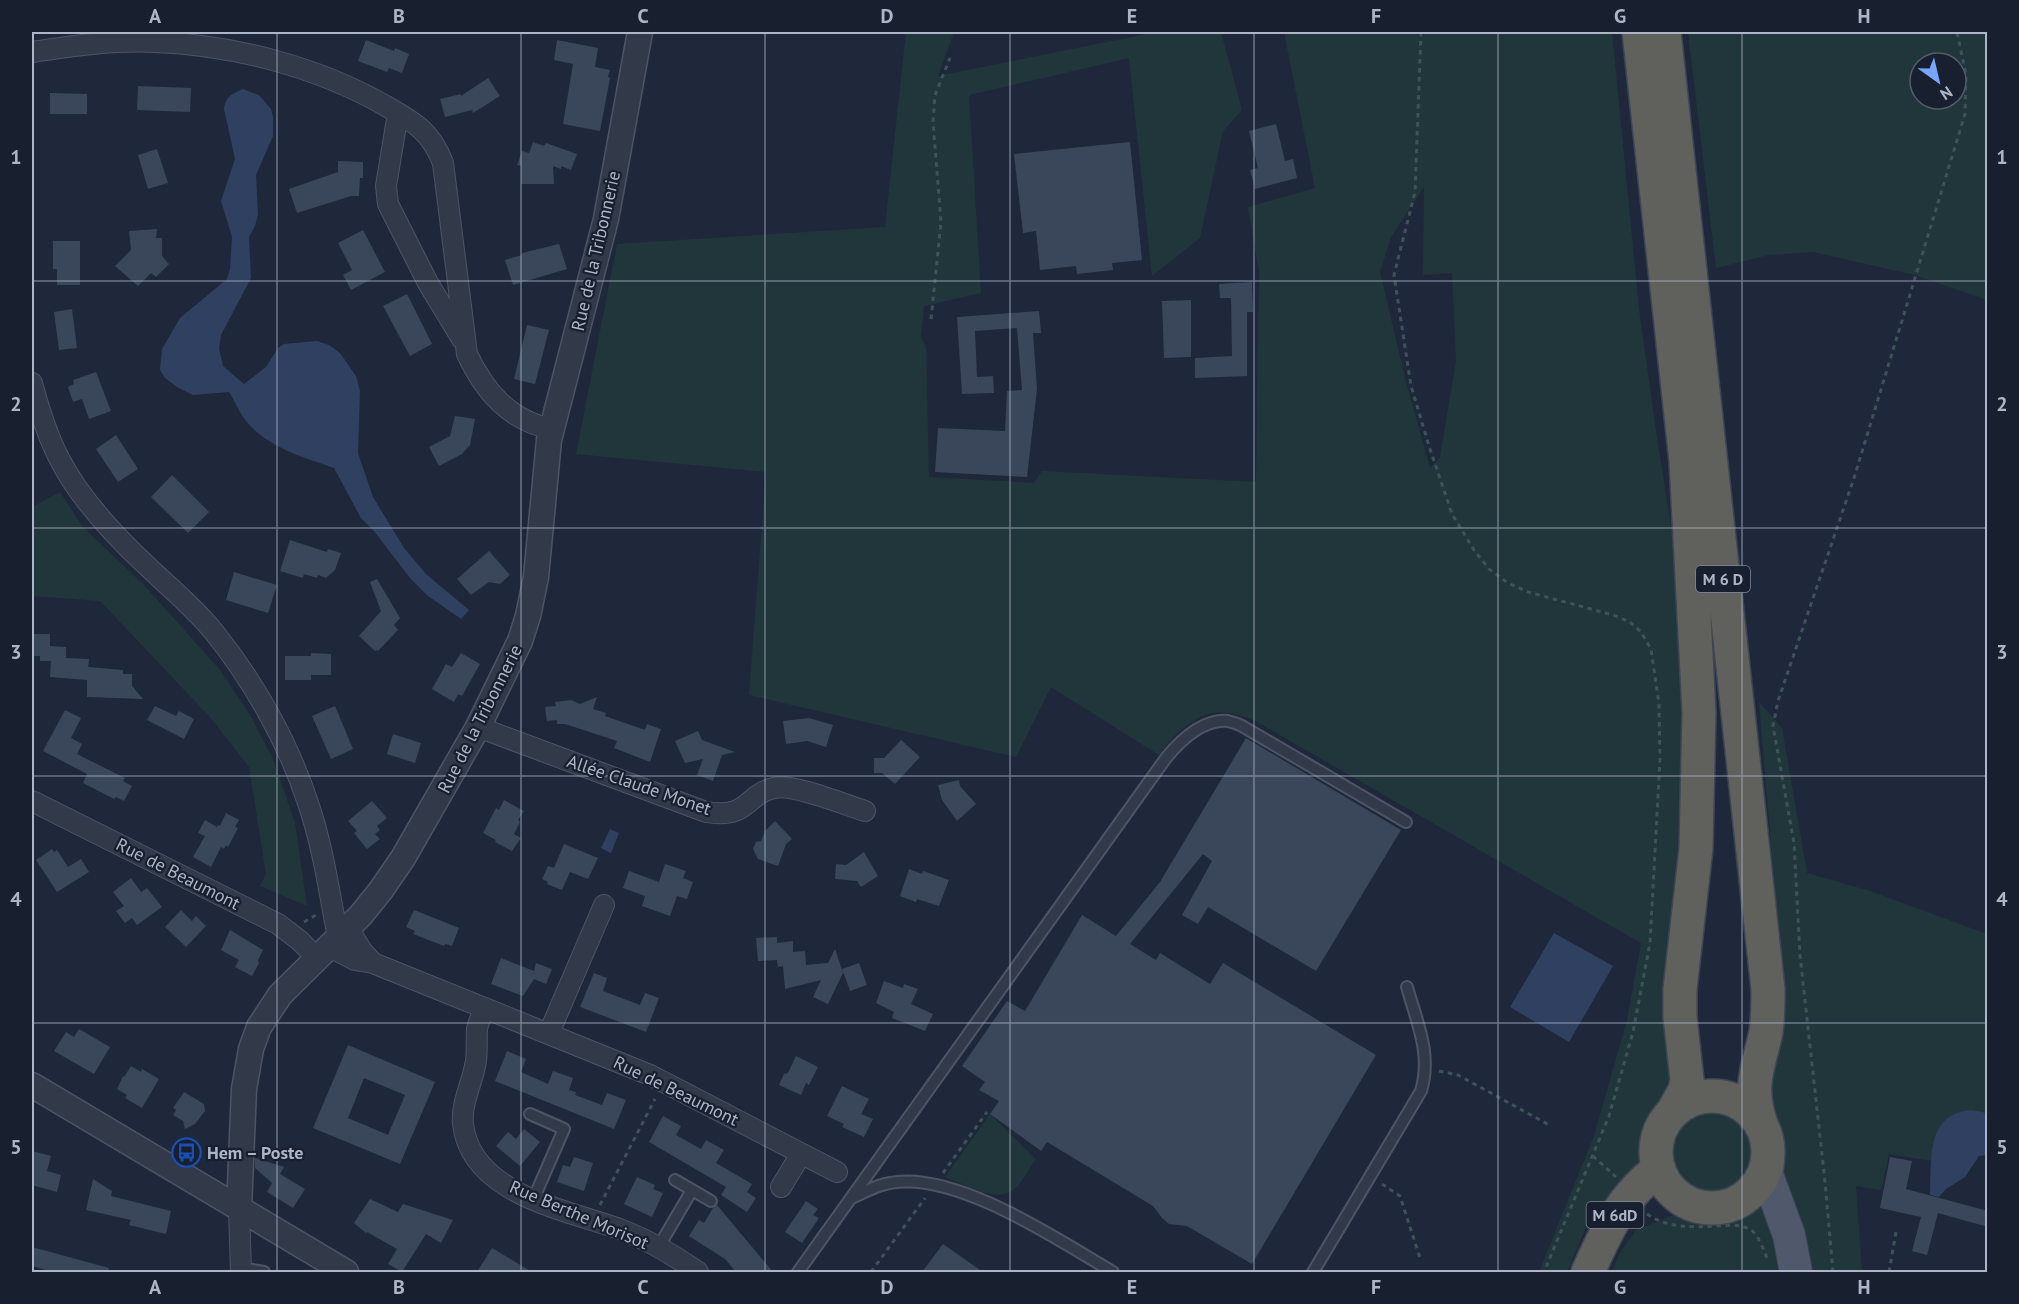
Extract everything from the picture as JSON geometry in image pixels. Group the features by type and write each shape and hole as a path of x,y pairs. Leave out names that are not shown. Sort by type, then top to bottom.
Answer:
{"highway":[{"name":"M 6 D","path":"1639,32 1686,461 1699,712 1696,848 1680,989 1680,1017 1687,1080 1685,1090 1674,1110"},
{"name":"M 6 D","path":"1664,32 1768,989 1766,1030 1754,1085 1755,1103 1761,1124"},
{"path":"1707,1096 1726,1097 1743,1104 1761,1124 1768,1142 1768,1161 1762,1179 1762,1194 1716,1208 1698,1206 1673,1192 1662,1178 1656,1150 1663,1124 1674,1110 1690,1100 1707,1096"},
{"name":"M 6dD","path":"1589,1257 1614,1216 1643,1180 1659,1169"}],"main road":[{"path":"1762,1194 1789,1235 1782,1267"}],"street":[{"name":"Rue de la Tribonnerie","path":"239,1209 244,1089 250,1049 259,1027 271,1006 381,890 403,858 478,727 514,656 528,616 536,577 551,429 606,219 640,32"},
{"path":"32,52 86,44 136,42 166,43 225,51 275,62 316,75 366,96 398,113 428,135 443,163 466,354 476,375 492,396 530,424 551,429"},
{"path":"398,113 386,186 388,204 428,283 465,344"},
{"path":"32,383 53,447 79,490 117,536 206,623 237,664 260,700 306,796 317,834 328,889 333,942"},
{"name":"Allée Claude Monet","path":"478,727 706,812 726,814 735,812 767,791 779,787 795,789 865,811"},
{"name":"Rue de Beaumont","path":"32,801 278,924 299,940 333,942 355,960 373,963 664,1082 837,1172"},
{"path":"549,1034 604,905"},
{"name":"Rue Berthe Morisot","path":"485,1008 478,1027 475,1068 463,1109 465,1132 474,1155 491,1174 506,1186 533,1200 633,1235 698,1272"},
{"path":"32,1084 346,1272"},
{"path":"781,1187 801,1154"},
{"path":"239,1209 241,1270"}],"lane":[{"path":"798,1272 1178,743 1193,732 1212,723 1228,721 1242,726 1406,822"},
{"path":"1313,1272 1420,1091 1426,1068 1425,1050 1407,987"},
{"path":"530,1114 564,1129 533,1200"},
{"path":"675,1180 711,1201"},
{"path":"851,1198 890,1183 913,1181 958,1190 1007,1211 1113,1272"},
{"path":"658,1248 692,1190"},
{"path":"241,1270 264,1272"}],"path":[{"path":"1421,32 1415,192 1394,275 1412,386 1452,514 1484,563 1508,584 1528,592 1613,615 1630,622 1641,632 1651,649 1659,704 1660,759 1650,943 1633,1032 1609,1116 1544,1272"},
{"path":"1833,1272 1826,1182 1800,955 1794,843 1773,726 1778,701 1854,478 1965,114 1966,75 1957,32"},
{"path":"931,319 941,222 933,122 935,95 951,58"},
{"path":"278,924 311,919 321,908 328,889"},
{"path":"1426,1068 1458,1076 1551,1126"},
{"path":"592,1220 664,1082"},
{"path":"1370,1176 1400,1196 1420,1258"},
{"path":"1647,1214 1672,1226 1738,1226 1752,1231 1782,1267"},
{"path":"1888,1272 1896,1232"}],"green space":[{"path":"906,32 954,32 938,76 1157,32 1221,32 1242,110 1223,131 1200,238 1152,276 1129,58 969,95 981,293 924,306 921,336 926,348 929,477 1034,483 1042,471 1256,482 1259,271 1248,207 1315,188 1284,32 1612,32 1639,309 1676,556 1683,735 1676,877 1663,997 1674,1085 1645,1131 1642,1161 1588,1223 1567,1272 1539,1272 1594,1136 1627,1020 1641,943 1252,719 1238,715 1218,712 1198,718 1172,738 1159,755 1051,687 1016,757 749,695 766,472 576,454 617,244 885,227","holes":["1424,187 1423,275 1452,273 1456,361 1440,457 1430,468 1406,382 1380,272 1391,237"]},
{"path":"1688,32 1987,32 1987,300 1915,275 1813,252 1768,255 1716,268"},
{"path":"60,492 82,526 143,584 220,670 250,715 273,759 295,823 307,906 260,886 266,874 249,767 210,717 100,601 32,596 32,507"},
{"path":"1759,702 1782,728 1807,873 1870,891 1987,934 1987,1113 1985,1112 1933,1144 1932,1161 1889,1154 1881,1190 1856,1186 1862,1272 1612,1272 1619,1254 1636,1230 1674,1215 1698,1219 1730,1220 1751,1213 1789,1193 1783,1175 1785,1158 1780,1130 1766,1095 1782,1006"},
{"path":"1713,1109 1729,1112 1742,1121 1751,1134 1754,1150 1751,1166 1742,1179 1729,1188 1713,1191 1697,1188 1684,1179 1675,1166 1672,1150 1675,1134 1684,1121 1697,1112"},
{"path":"990,1114 1036,1159 1019,1184 1009,1192 1000,1194 982,1192 945,1177"}],"water":[{"path":"243,89 259,95 271,109 273,136 256,175 258,215 249,237 251,278 221,335 219,348 223,366 244,384 266,367 278,348 284,344 317,341 329,345 340,353 356,376 360,391 358,453 373,497 404,548 426,574 469,610 461,619 428,596 410,578 374,531 361,518 334,468 275,445 265,438 246,421 229,392 193,395 165,378 160,370 162,349 180,318 227,279 230,269 232,237 221,201 235,159 224,109 230,96"},
{"path":"610,829 619,833 611,853 601,848"},
{"path":"1554,933 1613,966 1569,1042 1510,1007"},
{"path":"1971,1110 1987,1113 1987,1155 1979,1156 1965,1177 1946,1189 1939,1197 1930,1195 1932,1154 1938,1129 1945,1120 1956,1113"}],"building":[{"path":"366,40 409,54 402,73 389,68 387,72 358,61"},
{"path":"557,40 598,48 595,67 610,70 600,131 563,124 573,64 554,60"},
{"path":"488,78 500,96 473,113 472,110 445,117 440,99 461,94 461,96"},
{"path":"138,86 191,88 190,112 137,110"},
{"path":"50,93 87,94 87,114 50,114"},
{"path":"1276,124 1285,161 1293,159 1297,178 1255,189 1250,170 1258,168 1249,131"},
{"path":"533,142 544,146 546,143 577,154 571,170 553,166 554,184 521,184 521,166 517,165 522,151 529,153"},
{"path":"1130,142 1142,260 1112,263 1113,270 1077,274 1076,266 1040,270 1036,231 1023,233 1014,154"},
{"path":"157,149 168,183 148,189 138,155"},
{"path":"338,161 363,162 363,178 360,178 359,196 351,196 297,213 289,189 338,172"},
{"path":"157,229 156,238 162,238 162,256 169,264 156,277 151,273 138,286 115,266 131,250 129,231"},
{"path":"363,230 385,272 351,290 343,275 352,270 338,243"},
{"path":"53,241 80,241 80,285 57,285 57,269 53,269"},
{"path":"559,244 567,269 513,285 505,260 522,255 522,253"},
{"path":"1252,282 1253,312 1247,312 1247,376 1195,378 1195,358 1232,356 1231,298 1220,298 1219,284"},
{"path":"407,294 432,344 410,356 383,306"},
{"path":"1191,300 1191,357 1164,358 1162,301"},
{"path":"72,309 77,348 59,350 54,312"},
{"path":"1039,311 1041,333 1033,333 1037,389 1027,477 935,472 938,428 1005,431 1007,391 1022,390 1017,328 975,331 977,377 993,376 994,393 962,394 957,317"},
{"path":"527,325 549,330 535,384 514,379"},
{"path":"96,372 111,411 89,419 82,399 73,402 68,387 74,384 73,380"},
{"path":"455,416 475,419 470,445 462,454 439,466 429,447 450,436"},
{"path":"116,435 138,469 118,482 96,449"},
{"path":"172,475 209,512 188,533 151,497"},
{"path":"290,540 327,552 328,549 341,553 335,570 326,578 304,574 303,578 280,571"},
{"path":"489,551 510,575 500,584 489,582 471,595 457,579"},
{"path":"234,572 277,585 268,613 226,600"},
{"path":"377,579 400,618 394,625 398,630 378,651 375,651 359,636 381,611 370,582"},
{"path":"32,634 50,634 50,646 66,647 66,658 89,659 88,667 123,670 123,674 132,674 132,686 143,699 87,697 87,680 50,677 51,661 40,661 40,656 32,656"},
{"path":"311,653 331,654 331,675 311,675 311,680 285,680 285,656 311,656"},
{"path":"461,653 480,664 462,696 458,694 454,702 432,689 446,664 452,667"},
{"path":"597,697 593,709 606,713 605,716 645,730 647,724 661,729 650,762 614,748 617,741 565,724 557,724 557,720 547,721 545,707 556,706 555,702 571,700 580,704"},
{"path":"155,706 176,716 179,711 194,719 184,739 147,720"},
{"path":"335,706 353,749 331,759 312,716"},
{"path":"65,710 81,718 71,738 82,744 77,754 125,778 123,781 132,786 124,801 116,797 114,799 83,783 87,774 43,751"},
{"path":"809,718 833,725 826,747 807,741 786,744 783,721"},
{"path":"698,731 702,740 735,752 722,755 713,781 697,775 703,759 685,763 675,741"},
{"path":"393,734 421,743 415,763 387,754"},
{"path":"1246,738 1401,830 1316,971 1208,907 1198,924 1182,915 1212,861 1203,854 1130,944 1156,960 1160,953 1210,984 1223,963 1376,1055 1252,1264 1187,1226 1169,1224 1153,1206 1047,1142 1041,1151 990,1114 999,1101 979,1090 985,1082 962,1066 1007,1001 1025,1011 1082,915 1116,936 1160,882"},
{"path":"901,740 920,757 895,784 882,773 874,773 874,758 884,758"},
{"path":"959,780 960,786 976,804 957,821 942,800 938,785"},
{"path":"504,800 524,811 518,820 520,822 514,834 521,838 512,851 483,833 496,808 499,810"},
{"path":"372,801 387,818 377,826 380,830 375,834 380,839 367,849 354,833 357,831 348,821"},
{"path":"226,813 239,820 235,827 238,828 228,847 226,845 224,849 221,847 211,867 193,857 205,836 198,833 205,820 217,827 220,826"},
{"path":"775,821 792,839 786,844 778,866 758,859 753,849 756,842 761,841 765,831"},
{"path":"564,844 598,858 588,879 570,872 562,890 547,884 548,882 542,879 548,866 554,868"},
{"path":"52,849 54,852 57,850 68,867 81,859 89,872 57,892 36,860"},
{"path":"864,852 878,876 861,887 857,881 835,879 836,864 846,865"},
{"path":"665,864 686,871 683,878 693,882 687,899 677,896 670,916 642,906 645,896 623,888 629,871 659,882"},
{"path":"909,869 949,880 939,906 917,899 916,902 900,896"},
{"path":"131,878 141,892 147,888 162,907 137,925 132,918 125,923 116,911 124,906 113,892"},
{"path":"181,910 192,921 196,916 206,926 186,947 165,927"},
{"path":"414,910 459,928 452,946 445,944 444,946 413,934 415,931 406,927"},
{"path":"230,930 263,950 252,976 235,967 239,960 221,950"},
{"path":"777,937 777,943 793,941 793,952 805,951 806,965 828,963 835,949 843,973 828,1004 813,997 821,980 785,989 783,966 778,967 777,960 758,961 756,938"},
{"path":"501,958 534,971 536,963 552,969 546,984 534,979 523,996 491,984"},
{"path":"859,963 867,985 850,991 842,969"},
{"path":"594,973 607,978 603,991 640,1005 645,993 659,998 646,1032 580,1007"},
{"path":"884,981 903,988 904,984 918,989 911,1004 933,1014 925,1031 892,1018 894,1012 876,1003"},
{"path":"79,1029 110,1047 94,1074 54,1051 66,1032 74,1037"},
{"path":"348,1045 435,1082 400,1164 313,1128","holes":["364,1078 405,1095 388,1135 348,1118"]},
{"path":"507,1051 526,1059 521,1072 548,1084 553,1071 573,1078 569,1090 576,1092 575,1095 602,1105 607,1093 626,1100 614,1129 495,1081"},
{"path":"796,1056 818,1067 809,1085 806,1083 801,1095 779,1085"},
{"path":"131,1066 141,1072 142,1069 159,1079 142,1108 125,1098 127,1095 117,1089"},
{"path":"842,1086 869,1099 861,1114 873,1119 864,1137 842,1127 844,1124 827,1116"},
{"path":"184,1092 204,1104 205,1111 195,1124 185,1129 183,1121 173,1115 176,1110 173,1108"},
{"path":"663,1116 681,1126 676,1135 701,1149 706,1140 724,1150 716,1163 752,1184 747,1192 756,1198 747,1212 721,1195 726,1187 649,1142"},
{"path":"524,1129 540,1142 520,1166 496,1146 508,1132 516,1139"},
{"path":"32,1151 51,1156 47,1171 61,1175 57,1192 32,1185"},
{"path":"574,1157 593,1163 584,1191 557,1182 563,1165 570,1167"},
{"path":"1890,1157 1912,1161 1906,1189 1988,1211 1988,1227 1938,1213 1927,1255 1912,1251 1921,1217 1880,1208"},
{"path":"255,1158 284,1167 280,1174 305,1189 293,1208 267,1192 272,1183 255,1168"},
{"path":"637,1177 655,1185 653,1189 663,1193 652,1217 624,1204"},
{"path":"93,1179 112,1191 111,1196 171,1211 166,1234 129,1225 131,1220 86,1210"},
{"path":"370,1199 398,1212 403,1204 453,1220 441,1243 426,1234 402,1272 388,1264 397,1249 366,1233 354,1223"},
{"path":"806,1201 818,1209 813,1215 819,1218 802,1243 785,1232"},
{"path":"717,1205 773,1272 736,1272 725,1259 689,1236 699,1220 704,1223"},
{"path":"943,1244 983,1272 922,1272"},
{"path":"32,1247 109,1268 108,1272 45,1272 46,1270 32,1266"},
{"path":"492,1248 532,1272 477,1272"}],"place":[{"name":"Hem – Poste","path":"186,1153"}]}
